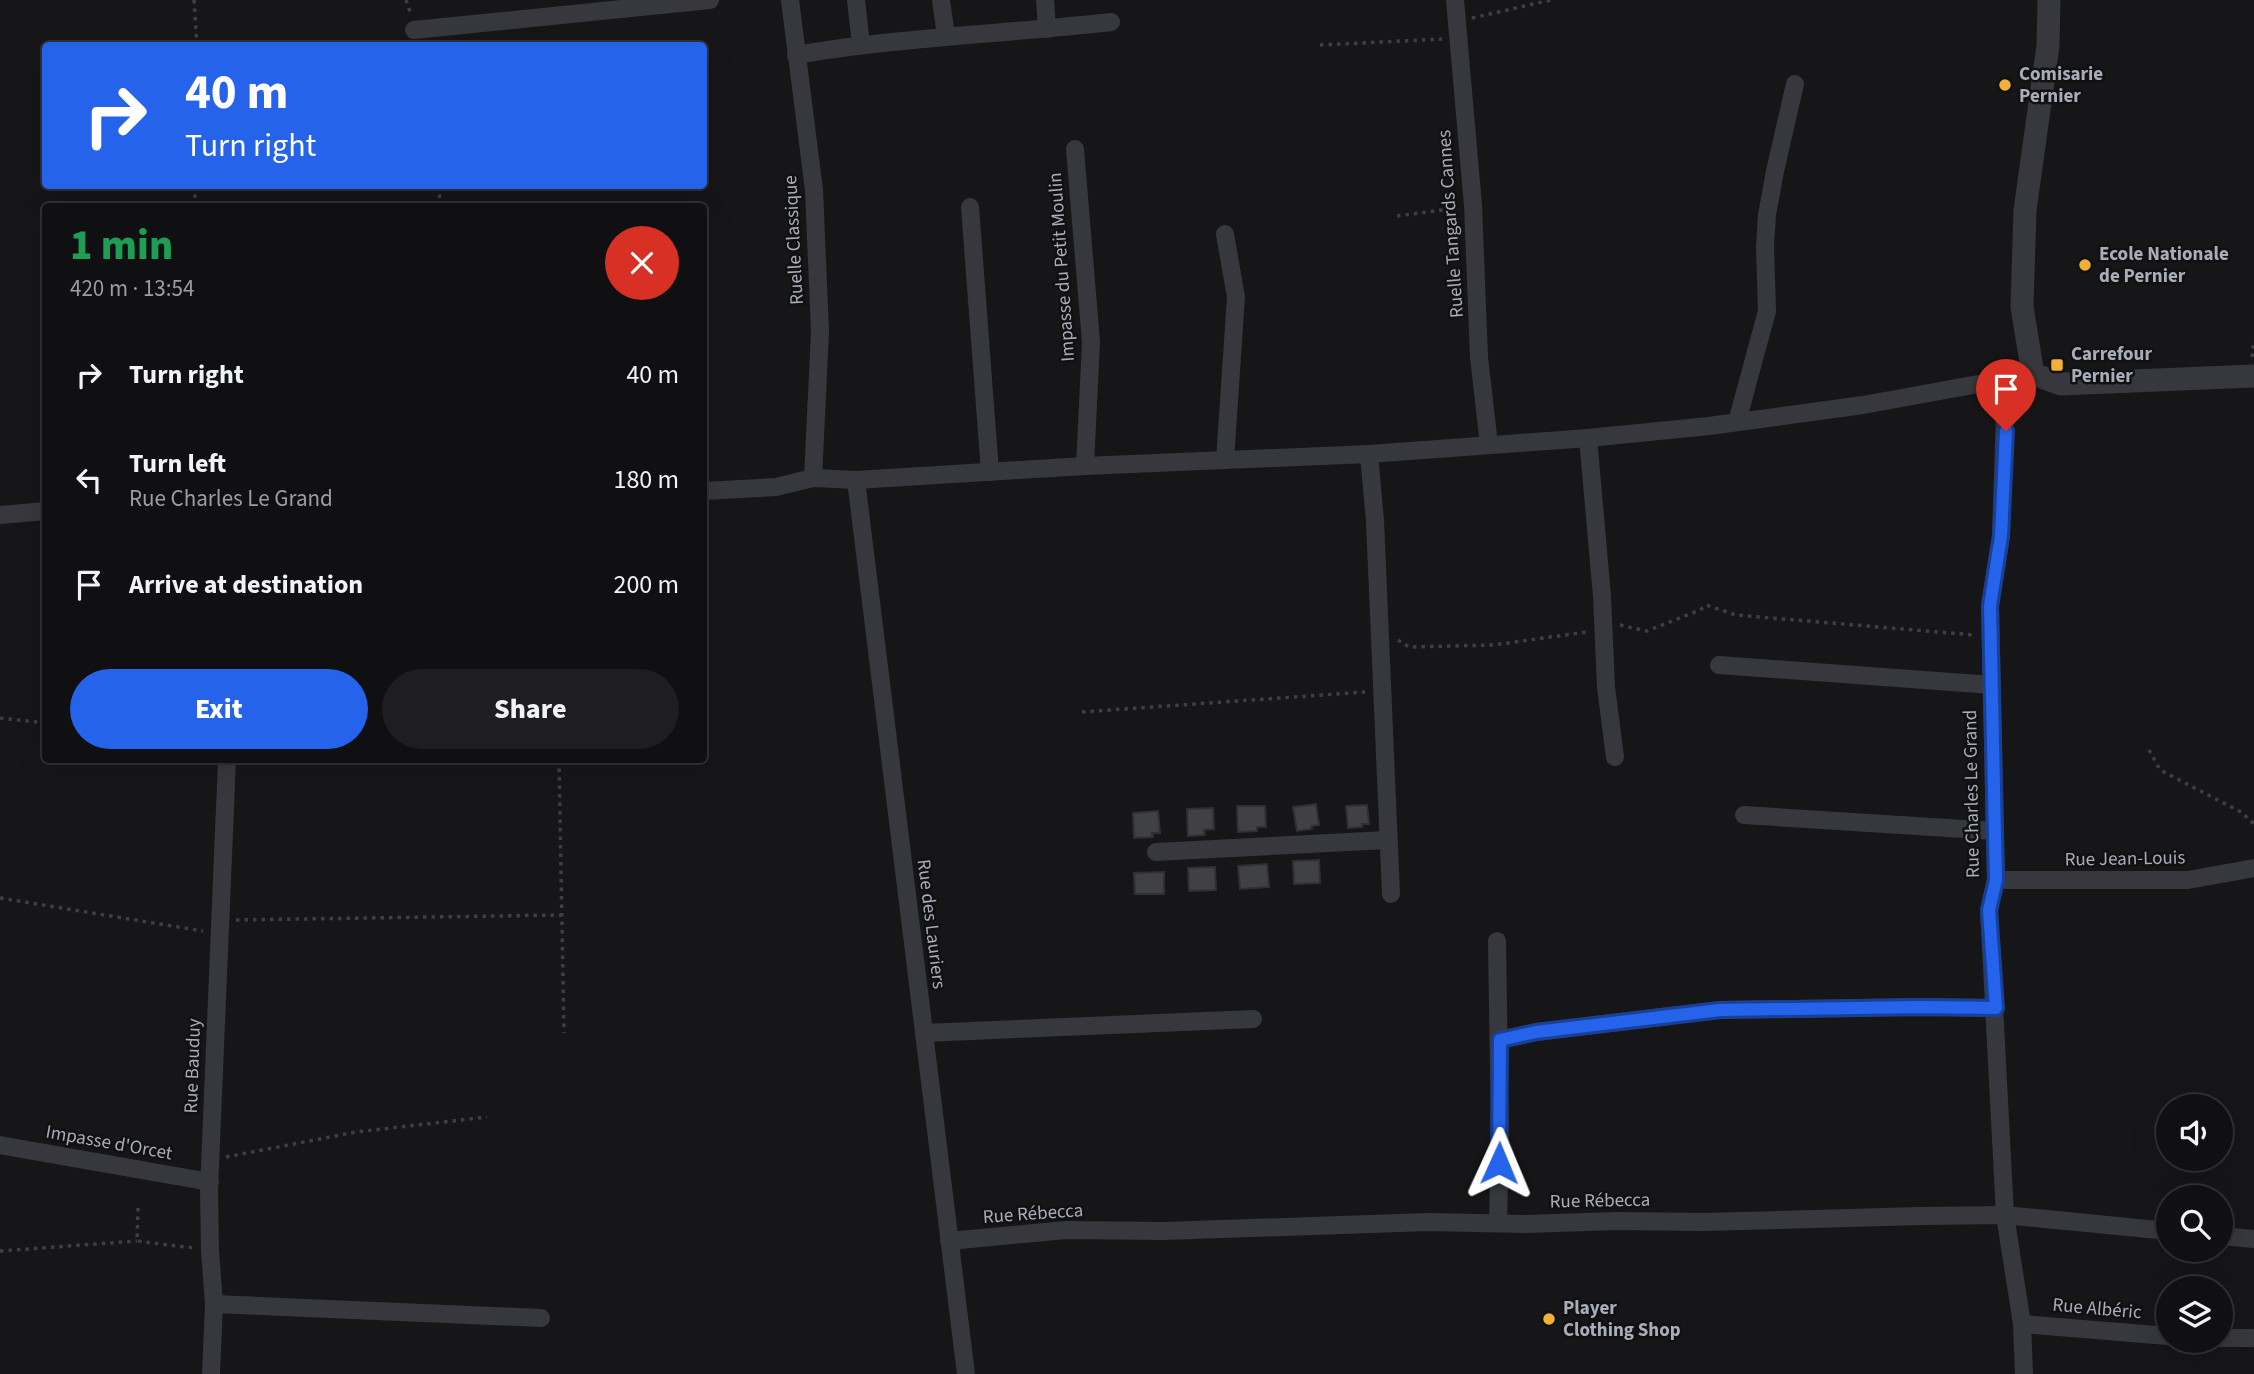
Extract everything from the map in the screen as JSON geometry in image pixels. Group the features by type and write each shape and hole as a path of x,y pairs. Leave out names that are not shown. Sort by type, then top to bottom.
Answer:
{"street":[{"path":"413,23 710,0"},
{"name":"Ruelle Classique","path":"790,0 814,190 820,332 813,478"},
{"path":"856,0 861,45"},
{"path":"941,0 946,36"},
{"path":"1045,0 1047,29"},
{"name":"Ruelle Tangards Cannes","path":"1455,0 1473,205 1479,357 1489,445"},
{"path":"2033,374 2022,307 2025,209 2048,46 2049,0"},
{"path":"796,55 946,36 1111,22"},
{"path":"1737,422 1767,311 1767,215 1795,84"},
{"name":"Impasse du Petit Moulin","path":"1075,149 1091,342 1085,466"},
{"path":"970,207 990,472"},
{"path":"1225,234 1236,297 1225,460"},
{"path":"707,491 776,487 813,478 856,480 1085,466 1369,454 1588,438 1863,405 2033,374 2060,384 2254,376"},
{"name":"Rue Charles Le Grand","path":"2006,379 2001,536 1990,606 1996,880 1989,910 2005,1215 2022,1324 2024,1374"},
{"path":"1588,438 1606,687 1615,757"},
{"path":"1369,454 1375,521 1391,894"},
{"name":"Rue des Lauriers","path":"856,480 966,1374"},
{"path":"0,515 42,511"},
{"path":"1719,666 1992,685"},
{"name":"Rue Bauduy","path":"211,1374 214,1304 210,1250 210,1182 227,763"},
{"path":"1744,815 1995,831"},
{"path":"1156,852 1387,839"},
{"name":"Rue Jean-Louis","path":"1996,880 2188,880 2254,868"},
{"path":"1497,941 1500,1040 1498,1223"},
{"path":"1500,1040 1547,1030 1720,1010 1996,1008"},
{"path":"923,1033 1253,1019"},
{"name":"Impasse d'Orcet","path":"0,1145 210,1182"},
{"name":"Rue Rébecca","path":"949,1241 1066,1230 1164,1231 1428,1222 1705,1222 2005,1215 2156,1230"},
{"path":"2233,1237 2254,1239"},
{"path":"214,1304 541,1318"},
{"name":"Rue Albéric","path":"2022,1324 2156,1335"},
{"path":"2233,1338 2254,1338"}],"path":[{"path":"194,0 197,42"},
{"path":"406,0 413,23"},
{"path":"1320,45 1457,30 1551,0"},
{"path":"1397,216 1473,205"},
{"path":"1378,629 1409,647 1493,645 1583,634 1615,623 1647,631 1700,610 1706,605 1736,615 1990,636"},
{"path":"1082,712 1381,691"},
{"path":"0,718 42,723"},
{"path":"2149,750 2160,770 2241,812 2254,824"},
{"path":"559,763 564,1033"},
{"path":"0,898 219,927 562,915"},
{"path":"211,1160 356,1132 486,1117"},
{"path":"137,1241 138,1208"},
{"path":"0,1251 137,1241 210,1250"}],"building":[{"path":"1316,804 1319,825 1297,831 1293,807"},
{"path":"1367,805 1369,824 1348,828 1346,806"},
{"path":"1237,806 1265,806 1266,827 1257,827 1257,831 1238,832"},
{"path":"1213,808 1214,829 1204,830 1205,835 1188,836 1187,809"},
{"path":"1158,811 1160,833 1152,833 1153,837 1134,838 1133,813"},
{"path":"1319,860 1320,883 1294,884 1293,861"},
{"path":"1267,864 1269,887 1240,889 1238,866"},
{"path":"1215,867 1216,890 1189,891 1188,868"},
{"path":"1164,872 1164,894 1135,894 1134,873"}],"place":[{"name":"Comisarie Pernier","path":"2005,85"},
{"name":"Ecole Nationale de Pernier","path":"2085,265"},
{"name":"Carrefour Pernier","path":"2057,365"},
{"name":"Player Clothing Shop","path":"1549,1319"}],"route":[{"path":"1499,1163 1500,1040 1536,1032 1720,1010 1996,1008 1989,910 1996,880 1990,606 2001,536 2006,431"}]}
